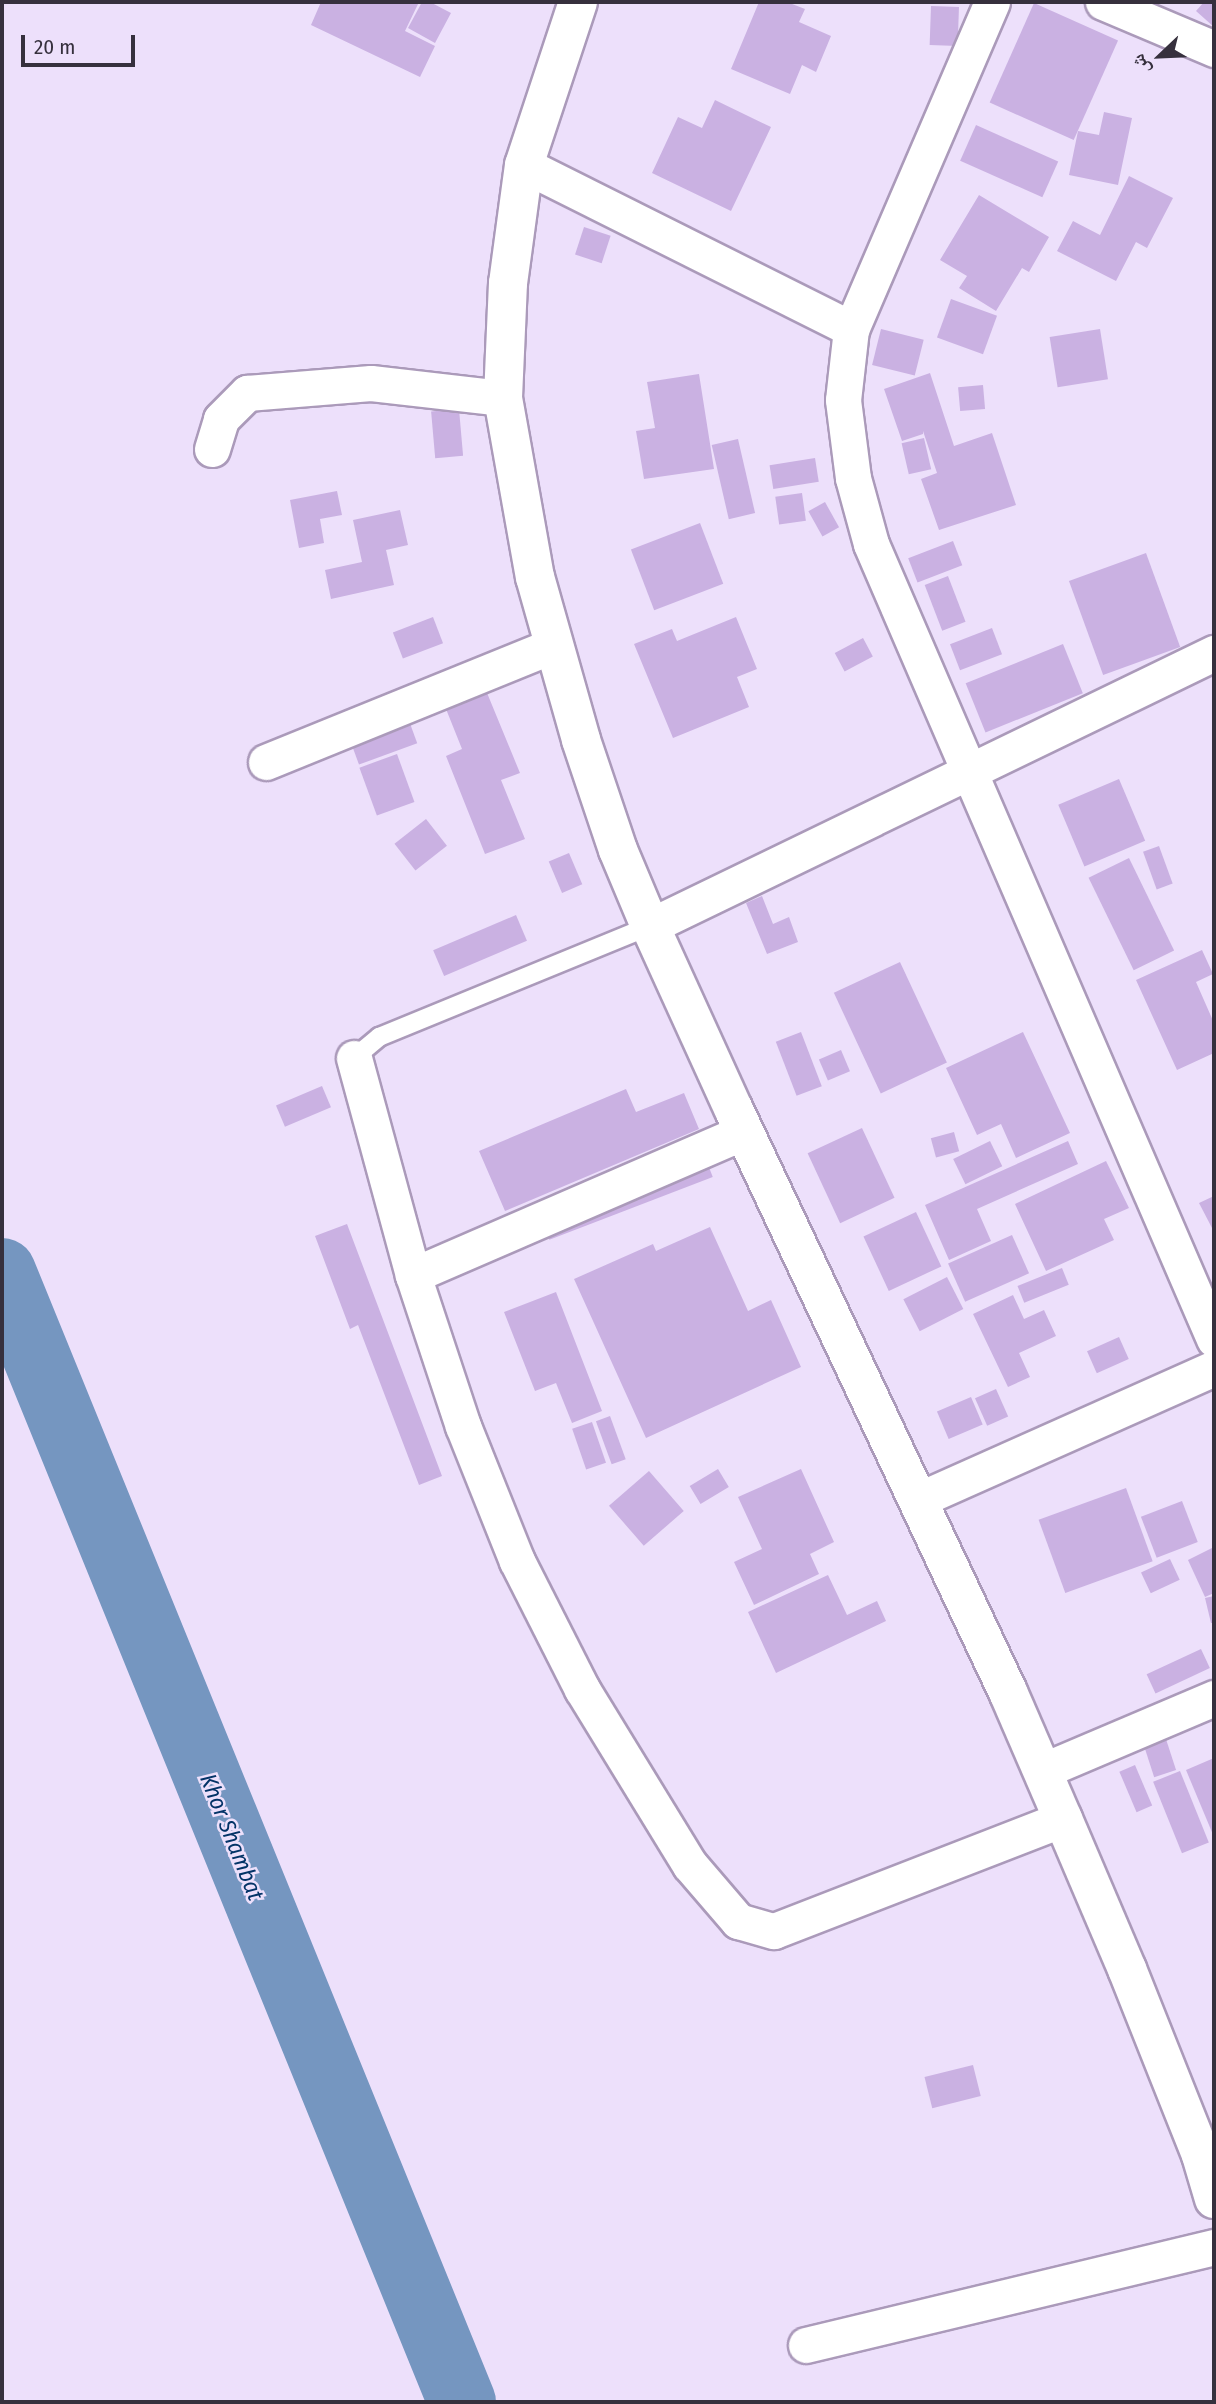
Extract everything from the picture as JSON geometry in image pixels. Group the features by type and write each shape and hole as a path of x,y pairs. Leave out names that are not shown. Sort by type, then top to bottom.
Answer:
{"street":[{"path":"578,2 523,165 508,283 503,398 535,577 581,740 618,850 650,926 918,1500 1063,1819 1127,1969 1201,2155 1214,2199"},
{"path":"992,2 851,329 843,400 853,478 871,544 1214,1339"},
{"path":"1103,2 1214,49"},
{"path":"523,165 851,329"},
{"path":"212,449 221,419 247,393 371,383 503,398"},
{"path":"267,762 554,645"},
{"path":"650,926 1214,653"},
{"path":"355,1058 413,1275 463,1426 529,1584 582,1689 690,1865 738,1921 774,1931 1063,1819"},
{"path":"413,1275 744,1132"},
{"path":"918,1500 1214,1368"},
{"path":"1042,1771 1214,1698"},
{"path":"806,2346 1214,2247"}],"lane":[{"path":"355,1058 379,1037 650,926"}],"building":[{"path":"321,2 419,2 405,31 435,46 420,77 311,25"},
{"path":"422,2 430,2 451,13 435,43 408,28"},
{"path":"759,2 787,2 805,9 799,22 831,36 816,72 802,65 790,94 731,69"},
{"path":"1204,2 1214,2 1214,27 1196,11"},
{"path":"1034,3 1118,40 1074,140 990,103"},
{"path":"931,6 959,7 958,46 930,45"},
{"path":"715,100 771,127 731,211 652,173 678,117 702,128"},
{"path":"1104,112 1132,118 1118,185 1069,175 1078,131 1099,135"},
{"path":"976,125 1058,162 1042,197 960,161"},
{"path":"1129,176 1173,198 1147,248 1136,242 1116,281 1057,251 1073,221 1100,235"},
{"path":"979,195 1049,237 1029,272 1022,268 996,311 959,288 967,276 940,260"},
{"path":"584,227 611,236 602,263 575,255"},
{"path":"951,299 997,316 983,354 937,338"},
{"path":"881,329 924,340 915,376 872,365"},
{"path":"1100,329 1108,379 1058,387 1050,337"},
{"path":"930,373 954,446 992,433 1016,505 939,530 921,479 937,473 923,431 923,434 902,441 884,389"},
{"path":"699,374 714,469 644,479 636,431 655,428 647,382"},
{"path":"983,385 985,409 960,411 958,387"},
{"path":"459,409 463,456 435,458 431,411"},
{"path":"924,438 931,469 909,474 902,443"},
{"path":"738,439 755,513 729,519 712,445"},
{"path":"815,458 819,482 773,489 770,465"},
{"path":"337,491 342,515 320,519 324,543 299,548 290,500"},
{"path":"802,493 806,521 779,524 775,497"},
{"path":"825,502 839,527 822,537 808,511"},
{"path":"400,510 408,545 386,550 394,585 331,599 325,570 362,562 353,520"},
{"path":"700,523 723,584 654,610 631,550"},
{"path":"953,541 962,565 918,582 908,558"},
{"path":"1146,553 1180,647 1103,675 1069,581"},
{"path":"948,576 966,622 942,631 925,585"},
{"path":"433,617 443,643 403,659 393,632"},
{"path":"736,617 757,669 737,677 749,707 673,738 634,644 672,629 677,641"},
{"path":"992,628 1002,654 960,670 950,644"},
{"path":"863,638 873,657 845,672 835,653"},
{"path":"1063,644 1083,693 985,732 966,683"},
{"path":"485,688 520,773 501,780 525,839 485,854 446,756 462,749 444,704"},
{"path":"408,718 417,743 359,765 350,739"},
{"path":"397,754 414,802 377,816 359,768"},
{"path":"1119,779 1145,841 1084,866 1058,805"},
{"path":"426,819 447,846 415,870 394,844"},
{"path":"1159,846 1173,884 1157,889 1143,852"},
{"path":"569,853 582,884 562,893 549,862"},
{"path":"1129,858 1174,951 1134,970 1089,878"},
{"path":"762,896 773,924 789,917 798,942 767,954 746,903"},
{"path":"516,915 527,941 444,976 433,950"},
{"path":"1202,950 1213,974 1196,982 1214,1023 1214,1053 1177,1070 1136,980"},
{"path":"900,962 947,1063 881,1093 834,993"},
{"path":"801,1032 822,1086 797,1096 776,1042"},
{"path":"1023,1032 1070,1133 1016,1158 1001,1124 977,1135 946,1068"},
{"path":"841,1050 850,1071 828,1081 819,1059"},
{"path":"322,1086 331,1107 285,1127 276,1106"},
{"path":"626,1089 636,1112 684,1093 699,1129 505,1211 479,1151"},
{"path":"862,1128 895,1198 840,1223 808,1153"},
{"path":"954,1132 959,1151 936,1158 931,1138"},
{"path":"990,1141 1002,1166 965,1184 953,1159"},
{"path":"1068,1141 1078,1164 977,1209 991,1241 949,1260 925,1205"},
{"path":"702,1149 713,1177 549,1240 539,1212"},
{"path":"1106,1161 1129,1208 1104,1219 1114,1240 1046,1271 1015,1204"},
{"path":"1214,1196 1214,1227 1212,1228 1199,1203"},
{"path":"916,1212 941,1266 889,1291 863,1237"},
{"path":"347,1224 442,1476 419,1485 358,1325 350,1329 315,1236"},
{"path":"710,1227 748,1311 771,1300 801,1367 646,1438 574,1279 653,1244 656,1251"},
{"path":"1012,1235 1029,1273 965,1302 948,1263"},
{"path":"1062,1268 1069,1285 1024,1303 1017,1286"},
{"path":"947,1277 963,1309 920,1331 903,1299"},
{"path":"556,1292 602,1411 572,1423 556,1383 535,1391 504,1312"},
{"path":"1013,1295 1024,1319 1044,1310 1056,1336 1019,1353 1030,1377 1008,1387 973,1314"},
{"path":"1119,1337 1129,1359 1097,1373 1087,1351"},
{"path":"996,1389 1008,1416 987,1426 975,1398"},
{"path":"971,1397 983,1425 949,1439 937,1411"},
{"path":"610,1416 626,1459 612,1464 596,1421"},
{"path":"592,1422 606,1463 586,1469 572,1429"},
{"path":"718,1469 729,1487 701,1504 690,1486"},
{"path":"801,1469 834,1542 810,1554 819,1574 754,1605 734,1562 762,1549 738,1497"},
{"path":"649,1471 684,1511 644,1546 609,1506"},
{"path":"1126,1488 1153,1561 1065,1593 1039,1520"},
{"path":"1182,1501 1198,1542 1157,1558 1141,1517"},
{"path":"1214,1547 1214,1593 1205,1597 1188,1560"},
{"path":"1170,1559 1180,1580 1151,1593 1141,1573"},
{"path":"828,1575 847,1615 877,1601 886,1621 776,1673 748,1612"},
{"path":"1214,1596 1214,1623 1211,1623 1205,1598"},
{"path":"1201,1649 1210,1668 1155,1693 1147,1674"},
{"path":"1164,1733 1176,1770 1154,1777 1142,1740"},
{"path":"1214,1758 1214,1837 1186,1770"},
{"path":"1135,1765 1152,1806 1137,1812 1119,1772"},
{"path":"1180,1771 1209,1842 1182,1853 1153,1782"},
{"path":"973,2065 981,2096 932,2108 924,2077"}],"waterway":[{"name":"Khor Shambat","path":"2,1272 462,2402"}]}
